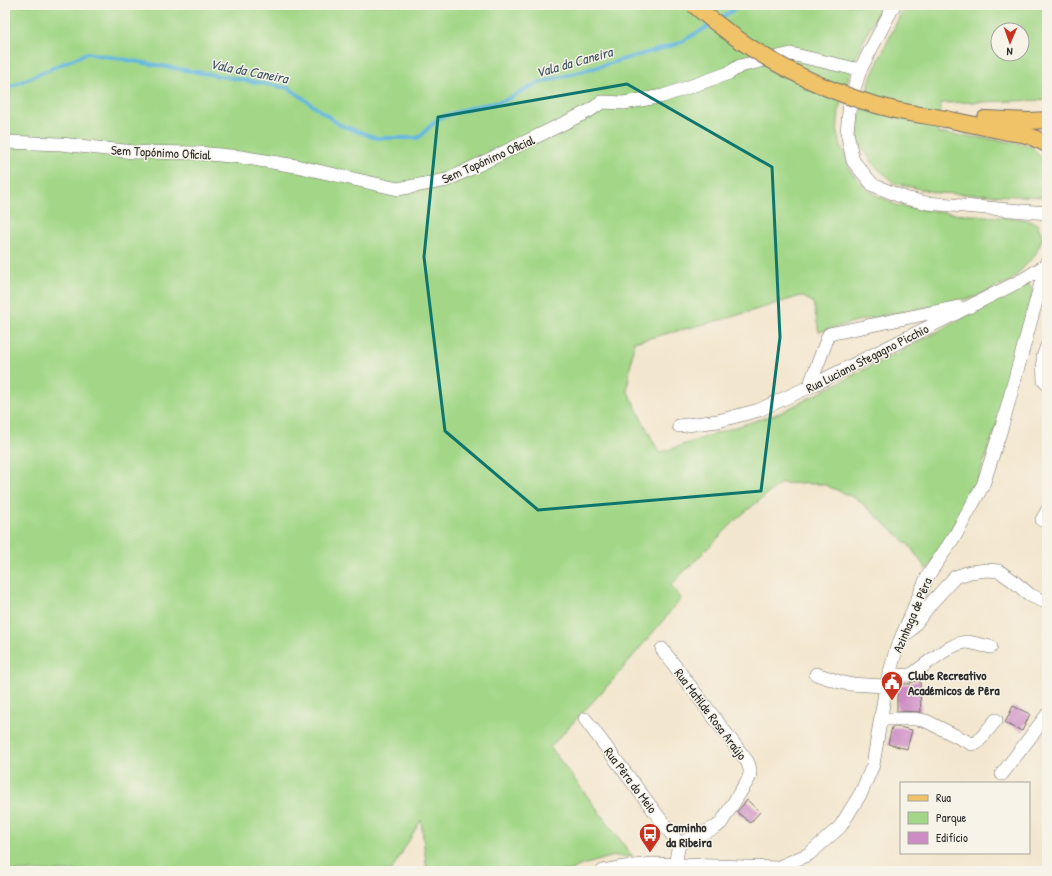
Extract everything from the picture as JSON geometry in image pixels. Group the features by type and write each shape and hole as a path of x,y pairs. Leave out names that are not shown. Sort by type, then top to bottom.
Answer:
{"main road":[{"path":"694,5 732,35 781,66 848,96 895,110 1032,136 1047,144"},
{"path":"946,119 1047,120"}],"street":[{"path":"894,5 860,70 850,102 847,132 854,161 873,185 905,198 927,202 1047,213"},
{"name":"Sem Topónimo Oficial","path":"5,142 61,144 134,152 198,153 241,157 296,166 398,189 447,180 589,111 602,102 624,103 664,96 729,73 740,66 791,54 860,70"},
{"name":"Rua Luciana Stegagno Picchio","path":"680,426 718,421 759,410 809,387 1024,279 1046,263"},
{"name":"Azinhaga de Pêra","path":"602,871 653,864 783,870 809,854 840,827 861,793 873,765 888,681 896,650 927,578 956,534 983,486 1002,426 1046,263"},
{"path":"809,387 829,334 976,303"},
{"path":"1047,346 1043,357 1044,381 1047,384"},
{"path":"896,650 932,602 955,577 970,572 987,570 999,571 1030,595 1047,602"},
{"path":"816,674 848,684 888,681 914,673 941,653 958,644 966,642 991,647"},
{"name":"Rua Matilde Rosa Araújo","path":"662,649 747,761 751,773 721,823 716,827 679,844"},
{"path":"1002,774 1047,715"},
{"name":"Rua Pêra do Meio","path":"585,719 679,844"},
{"path":"881,719 916,719 926,721 972,744 977,743 996,720"},
{"path":"674,865 679,844"}],"highlighted area":[{"path":"627,84 772,167 780,337 761,491 538,510 445,431 424,257 438,117"}],"green space":[{"path":"5,5 881,5 853,63 839,109 837,135 851,172 869,191 898,206 957,214 1024,219 1037,224 1043,237 1035,255 1012,280 975,297 857,321 819,332 813,302 801,296 728,318 634,342 627,390 659,453 780,413 939,331 1027,282 1033,291 998,420 975,489 927,570 909,545 857,499 823,484 781,483 740,516 671,585 681,599 613,680 550,747 633,857 614,856 579,866 571,871 427,871 421,820 391,871 5,871"},
{"path":"907,5 1047,5 1047,100 941,103 937,133 1030,145 1046,163 1047,188 1044,197 938,193 894,183 875,166 858,141 857,126 871,77 901,13"}],"building":[{"path":"920,681 921,712 897,711 897,684 910,684"},
{"path":"1013,706 1030,714 1022,731 1005,723"},
{"path":"892,727 912,730 907,749 888,744"},
{"path":"747,800 760,812 750,823 737,812"}],"waterway":[{"name":"Vala da Caneira","path":"718,20 741,5"},
{"name":"Vala da Caneira","path":"5,89 87,53 289,88 340,125 376,138 418,138 439,118 473,107 504,101 538,83 677,44 713,24"}],"place":[{"name":"Clube Recreativo Académicos de Pêra","path":"892,702"},
{"name":"Caminho da Ribeira","path":"650,854"}]}
